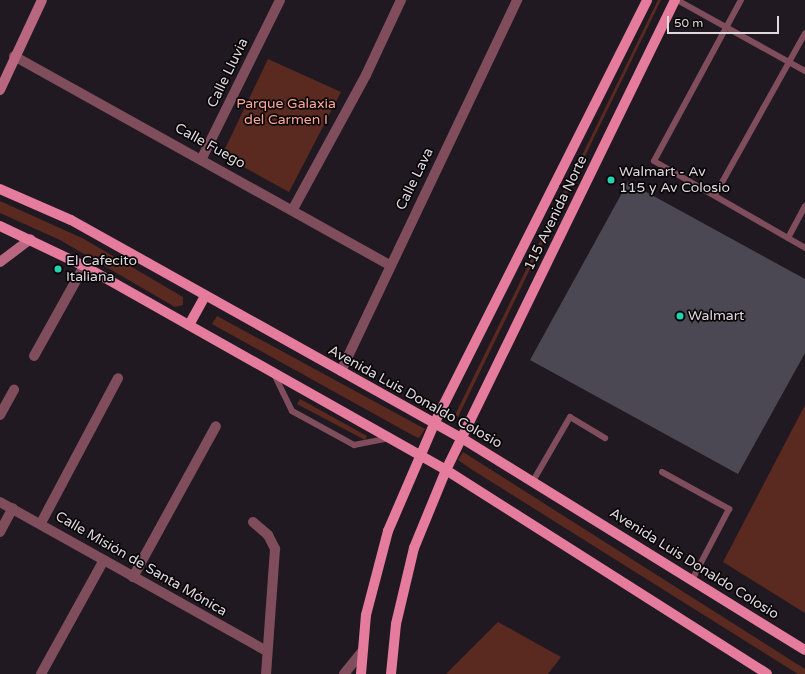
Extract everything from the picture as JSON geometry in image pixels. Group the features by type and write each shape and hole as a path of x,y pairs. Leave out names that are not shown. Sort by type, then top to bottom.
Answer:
{"main road":[{"name":"115 Avenida Norte","path":"420,455 435,422 571,155 647,0"},
{"name":"115 Avenida Norte","path":"446,470 460,437 676,0"},
{"name":"Avenida Luis Donaldo Colosio","path":"0,189 71,220 340,371 435,422 693,578 805,650"},
{"path":"0,226 84,266 446,470 767,674"},
{"path":"190,325 205,296"},
{"path":"361,674 366,615 388,531 420,455"},
{"path":"391,674 396,624 414,548 446,470"}],"street":[{"path":"0,90 14,56 42,0"},
{"name":"Calle Lluvia","path":"202,158 280,0"},
{"path":"293,209 366,75 401,0"},
{"name":"Calle Lava","path":"340,371 514,1"},
{"name":"Calle Fuego","path":"14,56 202,158 390,265"},
{"path":"0,262 30,239"},
{"path":"34,356 84,266"},
{"path":"41,523 118,378"},
{"path":"0,416 14,390"},
{"path":"133,577 216,426"},
{"name":"Calle Misión de Santa Mónica","path":"0,502 41,523 133,577 267,651"},
{"path":"0,532 13,508"},
{"path":"253,522 268,534 275,549 266,674"},
{"path":"41,674 104,560"},
{"path":"344,674 362,652"}],"lane":[{"path":"676,0 805,71"},
{"path":"741,0 654,161 805,248"},
{"path":"714,195 805,33"},
{"path":"788,238 805,206"},
{"path":"274,373 292,410 354,445 389,438"},
{"path":"533,481 570,417 606,438"},
{"path":"662,472 729,510 693,578"}],"green space":[{"path":"658,0 661,0 458,417 455,415"},
{"name":"Parque Galaxia del Carmen I","path":"268,59 341,92 289,192 222,155"},
{"path":"0,201 84,239 183,297 183,305 175,307 60,240 0,213"},
{"path":"217,316 425,429 419,438 414,436 212,324"},
{"path":"300,399 367,436 365,440 297,404"},
{"path":"805,405 805,613 723,562"},
{"path":"463,452 805,669 805,674 798,674 471,469 458,460"},
{"path":"498,622 561,657 548,674 446,674"}],"building":[{"name":"Walmart","path":"628,182 805,279 805,353 738,474 530,360"}],"place":[{"name":"Walmart - Av 115 y Av Colosio","path":"611,180"},
{"name":"El Cafecito Italiana","path":"58,269"},
{"name":"Walmart","path":"680,316"}]}
